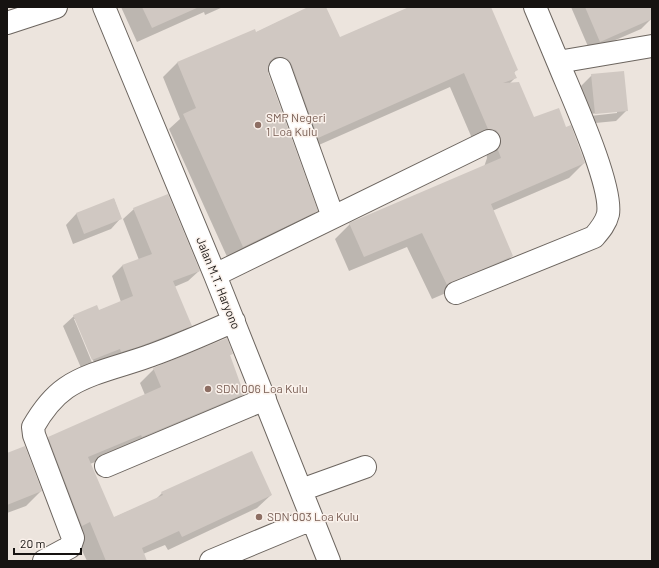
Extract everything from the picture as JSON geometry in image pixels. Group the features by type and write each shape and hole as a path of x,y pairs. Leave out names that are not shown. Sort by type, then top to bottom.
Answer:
{"street":[{"path":"7,23 56,7"},
{"name":"Jalan M.T. Haryono","path":"104,7 234,321 329,561"},
{"path":"456,293 594,237 605,222 608,213 607,197 592,146 535,7"},
{"path":"558,62 652,46"},
{"path":"280,69 333,217"},
{"path":"215,275 489,141"},
{"path":"44,561 70,546 73,538 34,435 33,427 37,420 57,396 67,387 102,372 152,355 234,321"},
{"path":"106,466 265,399"},
{"path":"301,490 365,467"},
{"path":"211,561 312,519"}],"building":[{"path":"142,7 199,7 152,28"},
{"path":"308,7 326,7 340,37 409,7 491,7 518,70 514,72 517,78 503,83 519,82 534,117 559,108 566,127 571,125 585,163 491,204 513,256 447,285 422,233 364,257 349,223 501,158 498,150 501,142 500,136 496,130 488,129 464,73 318,138 292,65 288,59 282,57 275,57 270,61 268,73 318,211 243,247 183,114 196,108 177,62 255,29 256,32"},
{"path":"585,7 652,7 652,19 600,42"},
{"path":"624,71 628,111 595,114 591,74"},
{"path":"168,194 200,271 173,281 192,326 138,347 121,352 120,349 92,360 73,315 97,305 99,310 133,296 122,265 152,254 133,208"},
{"path":"114,198 122,219 84,234 76,213"},
{"path":"227,338 233,354 230,355 244,394 142,437 141,435 88,457 114,517 163,495 161,492 252,451 272,495 182,537 179,531 142,548 147,561 106,561 90,522 82,526 48,437 161,387 153,368"},
{"path":"25,446 42,491 7,505 7,453"}],"place":[{"name":"SMP Negeri 1 Loa Kulu","path":"258,125"},
{"name":"SDN 006 Loa Kulu","path":"208,389"},
{"name":"SDN 003 Loa Kulu","path":"259,517"}]}
